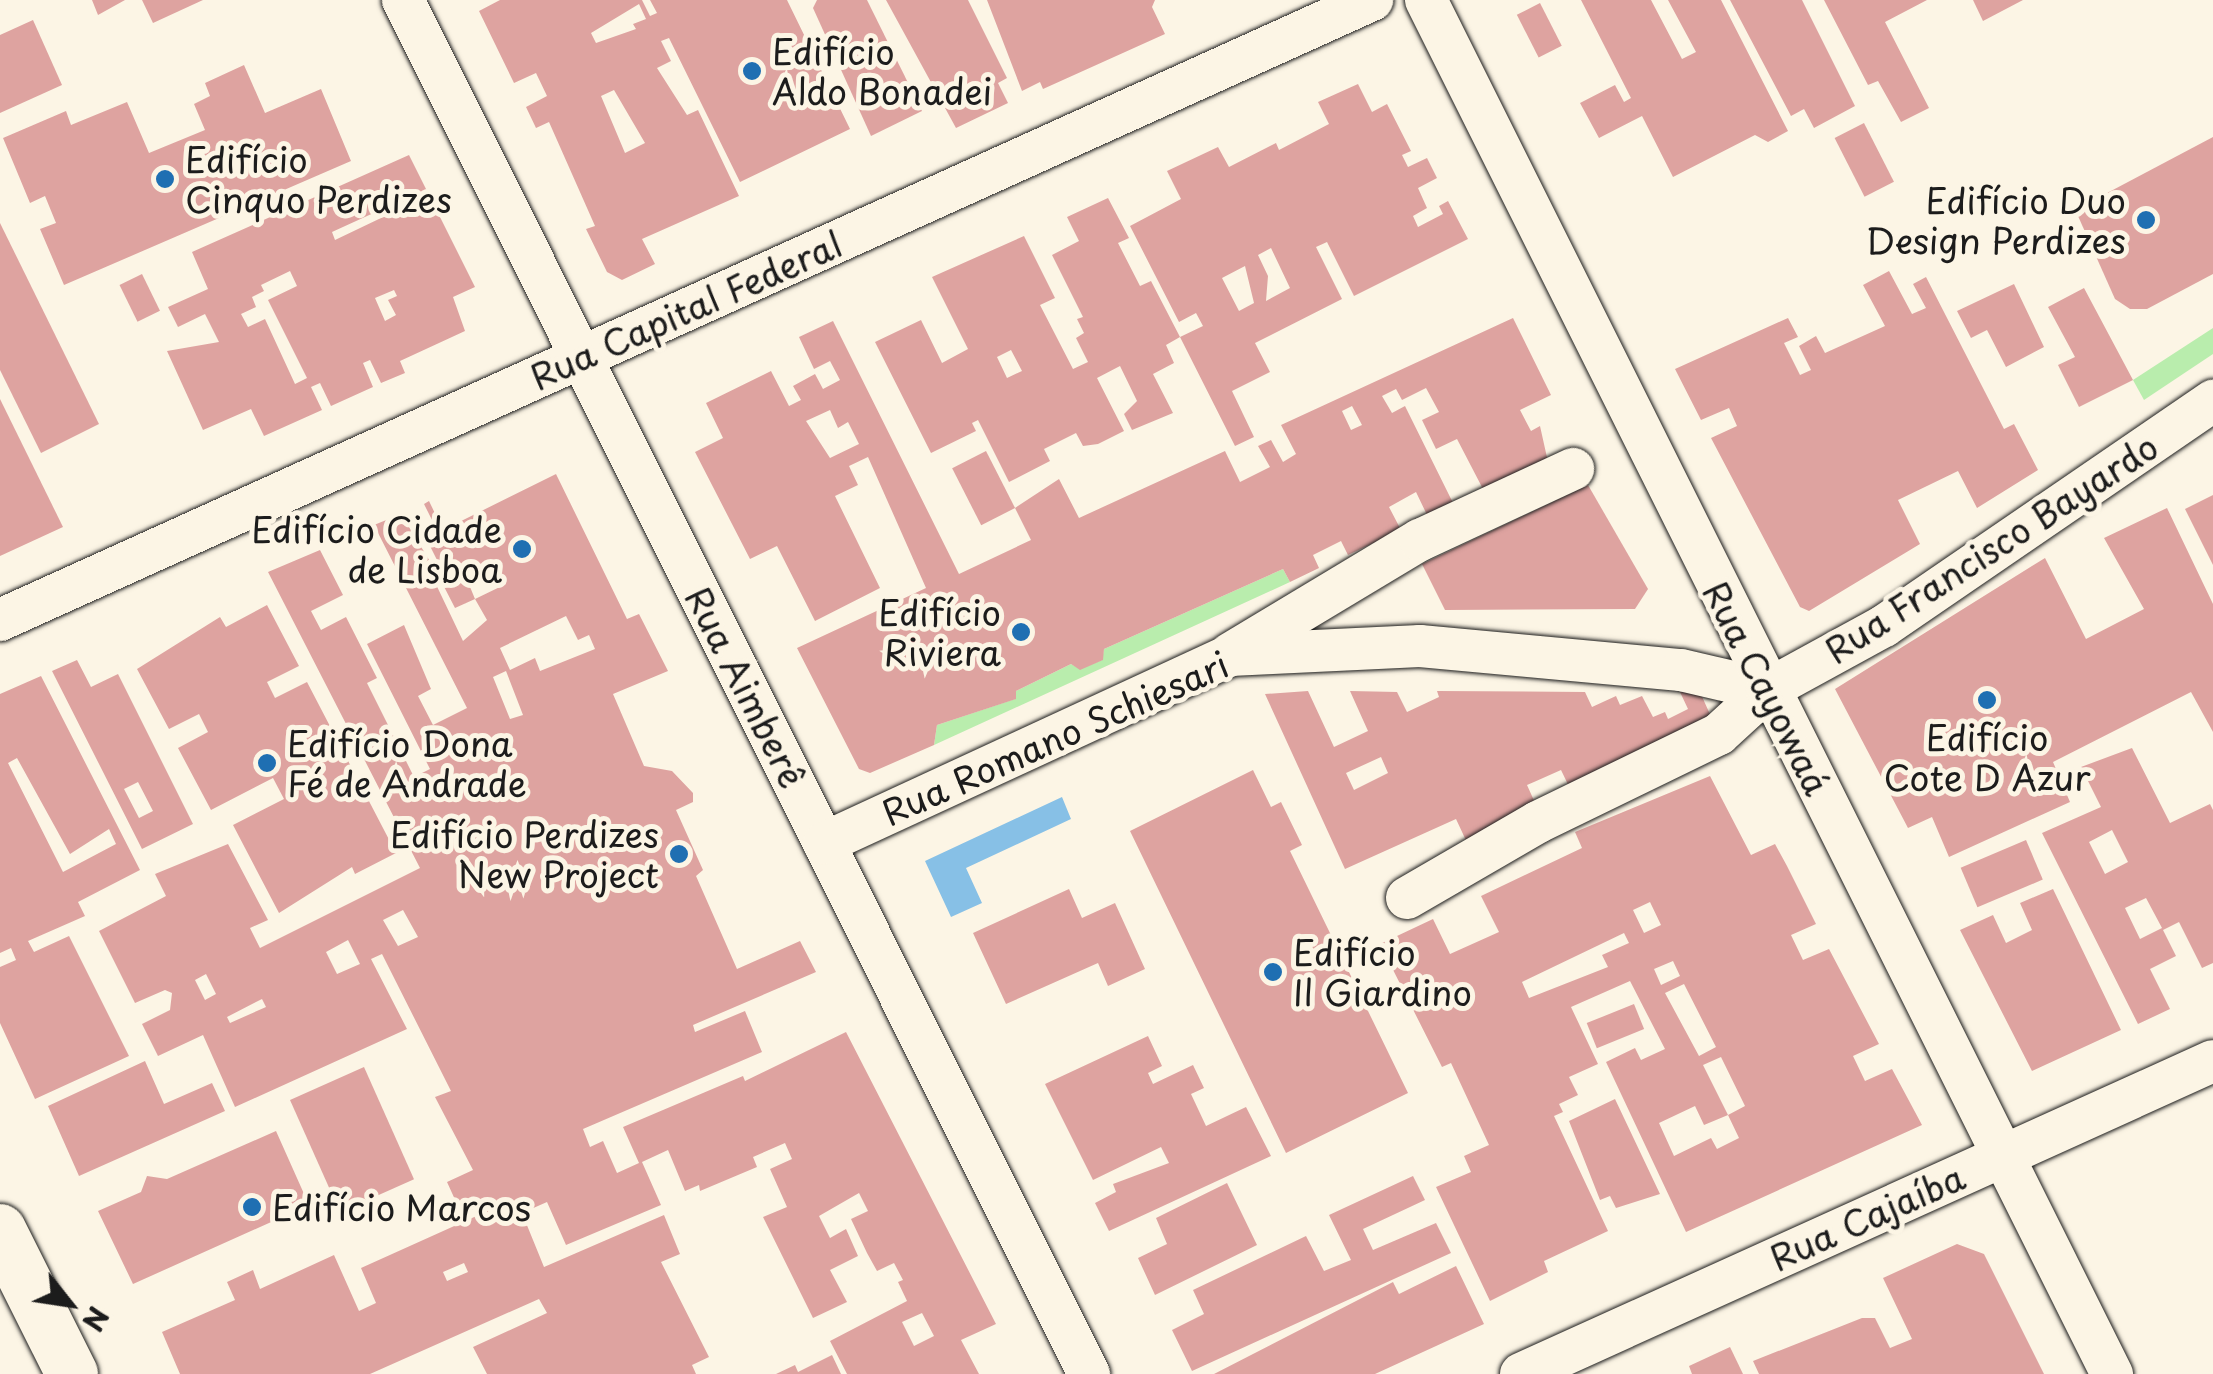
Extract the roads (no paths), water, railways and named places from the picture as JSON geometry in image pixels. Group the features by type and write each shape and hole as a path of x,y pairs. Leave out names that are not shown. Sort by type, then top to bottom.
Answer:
{"street":[{"name":"Rua Aimberê","path":"403,0 1089,1374"},
{"name":"Rua Capital Federal","path":"0,620 1372,0"},
{"name":"Rua Cayowaá","path":"1426,0 1767,690 2112,1374"},
{"name":"Rua Francisco Bayardo","path":"1407,898 1538,822 1719,734 1767,690 1884,626 2213,401"},
{"path":"1230,655 1420,540 1573,470"},
{"name":"Rua Romano Schiesari","path":"824,842 1230,655 1420,646 1681,670 1767,690"},
{"name":"Rua Cajaíba","path":"1521,1374 2213,1061"},
{"path":"0,1230 72,1374"}],"water":[{"path":"1062,797 1071,819 966,868 982,903 951,917 925,861"}],"place":[{"name":"Edifício Aldo Bonadei","path":"752,71"},
{"name":"Edifício Cinquo Perdizes","path":"165,179"},
{"name":"Edifício Duo Design Perdizes","path":"2146,220"},
{"name":"Edifício Cidade de Lisboa","path":"522,549"},
{"name":"Edifício Riviera","path":"1021,632"},
{"name":"Edifício Cote D Azur","path":"1987,700"},
{"name":"Edifício Dona Fé de Andrade","path":"267,763"},
{"name":"Edifício Perdizes New Project","path":"679,854"},
{"name":"Edifício Il Giardino","path":"1273,972"},
{"name":"Edifício Marcos","path":"252,1207"}]}
